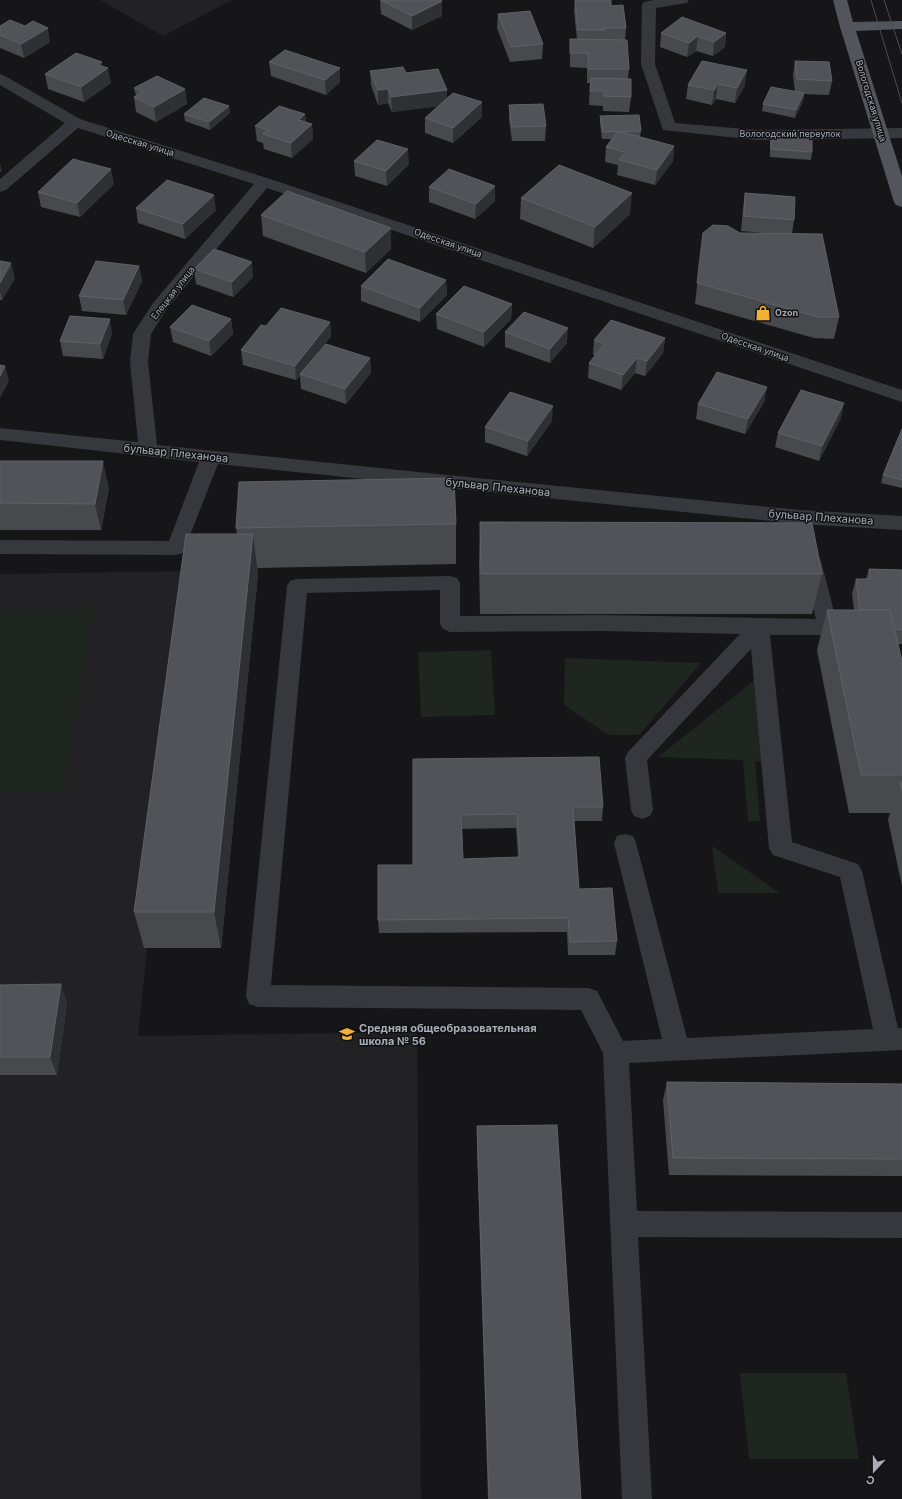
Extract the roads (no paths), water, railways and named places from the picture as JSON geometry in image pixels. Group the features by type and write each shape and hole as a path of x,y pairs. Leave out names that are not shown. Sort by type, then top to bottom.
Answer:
{"main road":[{"name":"Вологодская улица","path":"840,0 902,202"},
{"path":"847,26 902,25"}],"street":[{"name":"Вологодский переулок","path":"682,0 649,5 648,64 668,127 757,135 902,133"},
{"name":"Одесская улица","path":"0,78 26,95 75,122 264,182 902,396"},
{"path":"0,186 75,122"},
{"name":"Елецкая улица","path":"148,450 138,362 142,334 159,307 264,182"},
{"name":"бульвар Плеханова","path":"0,434 439,481 800,517 902,523"},
{"path":"0,547 176,548 211,456"},
{"path":"637,1499 616,1052 588,999 258,996 298,586 450,583 450,624 602,623 828,627 800,517"},
{"path":"642,810 636,758 758,626"},
{"path":"616,1052 895,1039 872,964 850,871 781,848 758,626"},
{"path":"625,843 676,1049"},
{"path":"624,1224 902,1224"}],"tram line":[{"path":"871,0 902,103"},
{"path":"884,0 902,54"}],"place":[{"name":"Ozon","path":"763,313"},
{"name":"Средняя общеобразовательная школа № 56","path":"347,1034"}]}
